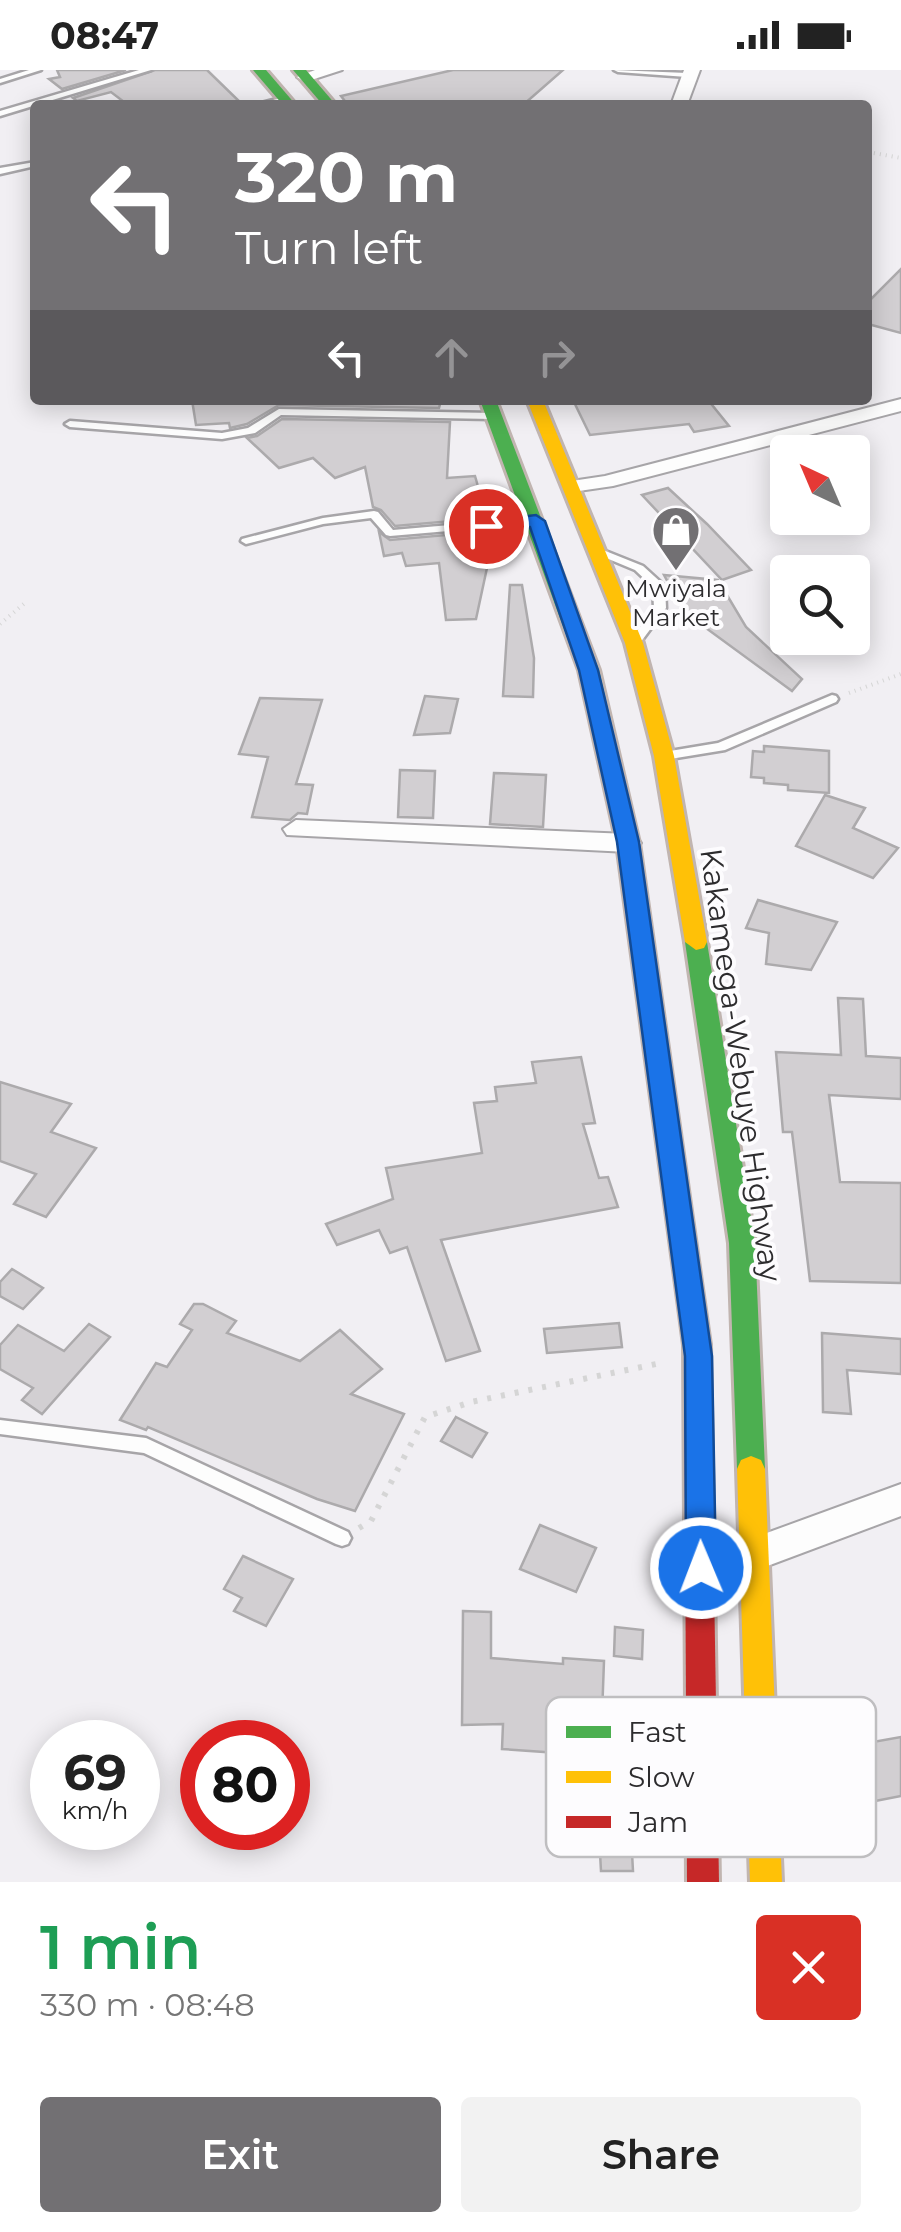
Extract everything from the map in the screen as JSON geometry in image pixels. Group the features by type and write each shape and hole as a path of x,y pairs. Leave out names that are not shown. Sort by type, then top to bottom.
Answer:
{"highway":[{"path":"259,70 286,100"},
{"path":"302,74 325,100"},
{"name":"Kakamega-Webuye Highway","path":"537,405 634,643 664,756 742,1244 759,1697"},
{"path":"492,408 589,670 628,842 698,1356 701,1697"},
{"path":"703,1857 703,1882"},
{"name":"Kakamega-Webuye Highway","path":"765,1857 766,1882"}],"street":[{"path":"302,74 334,70"},
{"path":"681,100 690,73"},
{"path":"572,486 606,482 901,405"},
{"path":"296,830 628,842"},
{"path":"754,1554 901,1500"}],"lane":[{"path":"0,81 37,70"},
{"path":"47,100 147,70"},
{"path":"618,70 690,73"},
{"path":"0,114 30,105"},
{"path":"0,171 30,165"},
{"path":"70,424 222,436 251,431 279,412 492,408"},
{"path":"246,541 323,520 374,514 390,534 536,521"},
{"path":"598,551 640,568 658,586 660,608 634,643"},
{"path":"664,756 720,747 832,699"},
{"path":"0,1427 146,1446 342,1538"}],"path":[{"path":"872,153 901,158"},
{"path":"0,624 26,602"},
{"path":"832,699 901,674"},
{"path":"342,1538 371,1521 425,1417 471,1402 698,1356"}],"building":[{"path":"57,70 126,70 62,89 49,79 60,77"},
{"path":"155,70 207,70 238,100 121,100 111,92 81,100 73,98"},
{"path":"453,70 563,70 529,100 344,100 341,96"},
{"path":"901,269 901,333 872,325 872,298"},
{"path":"193,405 279,405 247,424 230,428 229,423 196,425"},
{"path":"279,405 440,405 439,408"},
{"path":"575,405 712,405 729,426 694,432 689,424 590,435"},
{"path":"282,419 450,422 447,478 475,476 487,518 395,526 373,507 365,467 335,478 313,458 279,468 247,438 257,436"},
{"path":"668,488 751,570 722,580 642,495"},
{"path":"491,531 493,540 476,619 446,620 439,563 406,566 402,553 384,556 379,532 390,540"},
{"path":"664,575 718,580 746,627 770,649 770,655 776,655 802,679 792,691 684,612"},
{"path":"510,585 522,585 534,658 533,697 503,696"},
{"path":"425,696 458,699 450,733 414,735"},
{"path":"260,698 322,700 296,784 313,785 307,814 298,813 290,820 252,817 268,757 239,754"},
{"path":"764,746 829,751 829,793 788,790 788,785 764,783 764,778 751,777 753,751 764,752"},
{"path":"400,770 435,771 433,818 398,817"},
{"path":"494,773 546,775 543,827 490,824"},
{"path":"825,795 865,808 853,828 898,848 873,878 796,846"},
{"path":"758,900 837,922 811,970 766,964 769,933 746,928"},
{"path":"838,998 863,999 866,1056 901,1058 901,1099 829,1095 840,1182 901,1183 901,1283 810,1281 792,1132 783,1132 776,1052 841,1055"},
{"path":"581,1057 595,1123 583,1124 599,1178 608,1177 618,1207 441,1240 480,1351 446,1361 407,1247 390,1253 379,1230 337,1245 326,1224 393,1199 386,1168 482,1153 474,1103 497,1101 495,1087 536,1083 532,1062"},
{"path":"0,1082 71,1104 51,1132 96,1148 46,1217 14,1204 36,1174 0,1161"},
{"path":"12,1269 43,1288 23,1309 0,1296 0,1282"},
{"path":"194,1304 203,1304 236,1321 227,1333 300,1361 340,1330 382,1369 351,1394 404,1414 355,1511 317,1499 148,1427 146,1430 120,1420 156,1363 167,1367 192,1330 180,1324"},
{"path":"619,1323 622,1347 547,1353 544,1329"},
{"path":"89,1324 110,1337 42,1414 22,1400 33,1388 0,1369 0,1345 18,1325 64,1351"},
{"path":"822,1333 901,1339 901,1374 847,1370 851,1414 823,1412"},
{"path":"456,1417 487,1433 472,1457 441,1441"},
{"path":"540,1525 596,1548 576,1592 520,1569"},
{"path":"243,1556 293,1579 266,1626 234,1611 242,1598 224,1589"},
{"path":"463,1611 491,1612 491,1658 563,1664 563,1658 604,1661 603,1697 546,1697 546,1752 502,1749 503,1724 462,1725"},
{"path":"615,1627 643,1630 642,1659 614,1656"},
{"path":"901,1737 901,1796 876,1801 876,1741"},
{"path":"600,1857 632,1857 633,1871 601,1871"}],"traffic: fast":[{"path":"259,70 286,100"},
{"path":"299,70 326,100"},
{"path":"490,405 589,670 628,843 697,1345"},
{"path":"696,942 742,1243 751,1469"}],"traffic: slow":[{"path":"537,405 634,643 664,756 696,942"},
{"path":"751,1469 759,1697"},
{"path":"765,1857 766,1882"}],"traffic: jam":[{"path":"697,1345 701,1697"},
{"path":"703,1857 703,1882"}],"place":[{"name":"Mwiyala Market","path":"676,572"}],"route":[{"path":"486,526 536,521 589,670 628,842 698,1356 701,1568"}]}
